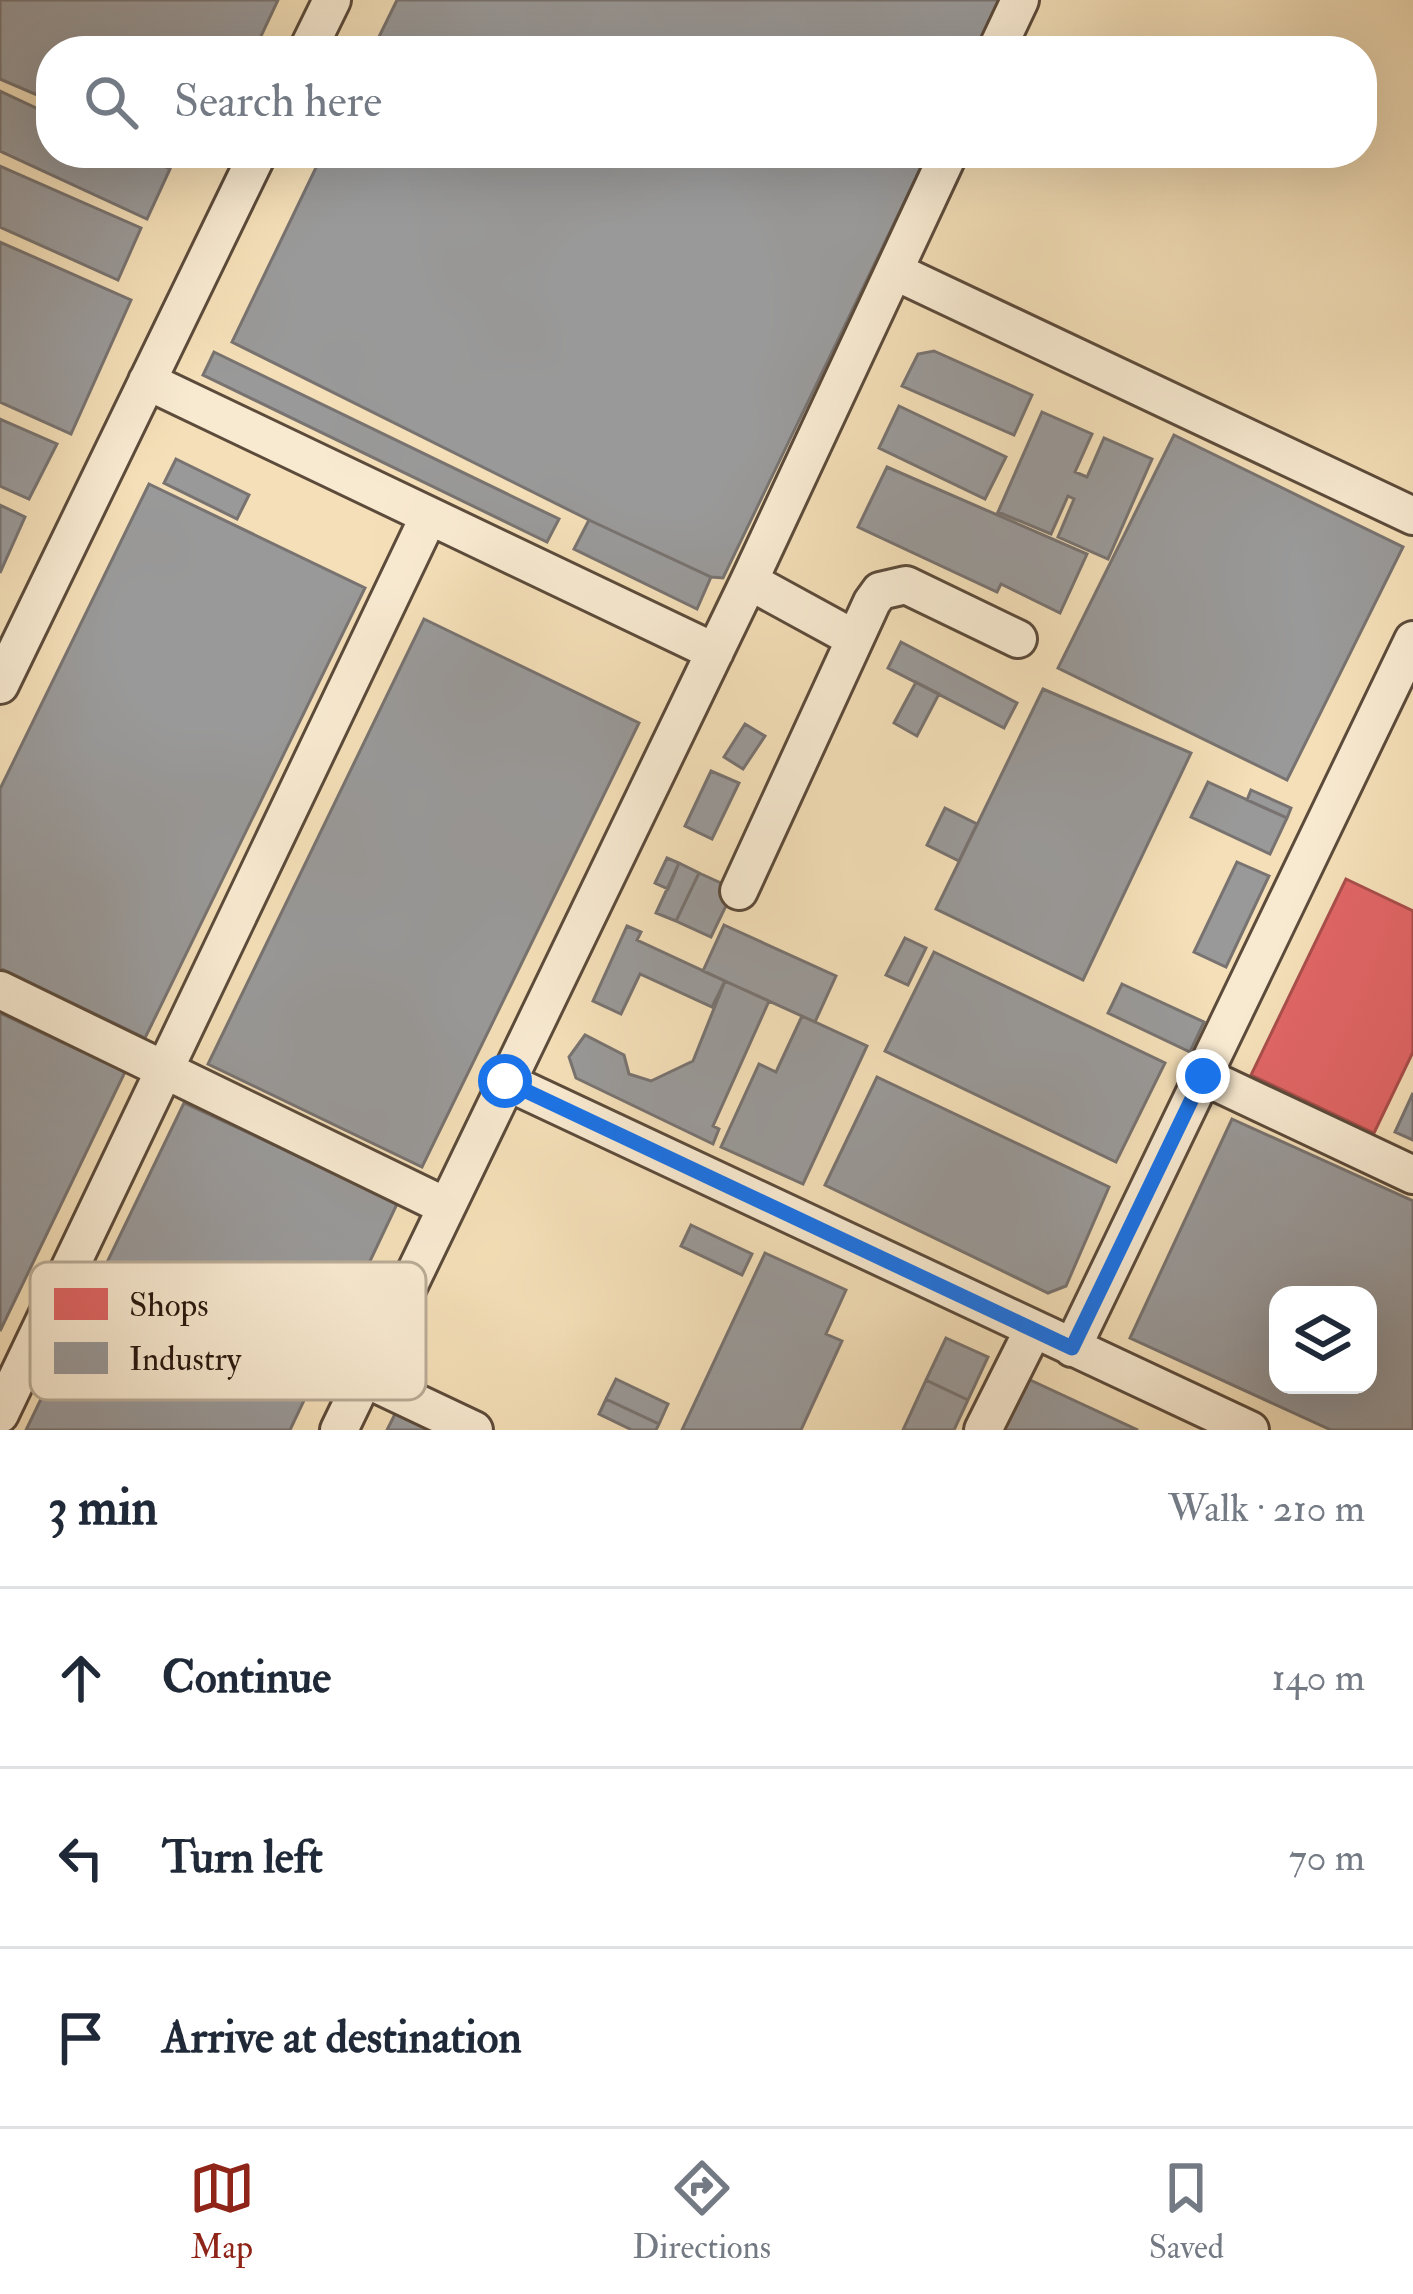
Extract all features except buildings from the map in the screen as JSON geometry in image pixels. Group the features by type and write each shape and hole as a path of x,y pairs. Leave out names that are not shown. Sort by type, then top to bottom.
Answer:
{"street":[{"path":"314,36 332,0"},
{"path":"1003,36 1020,0"},
{"path":"0,686 251,168"},
{"path":"419,1262 749,581 942,168"},
{"path":"894,271 1413,516"},
{"path":"147,381 715,652"},
{"path":"74,1262 429,516"},
{"path":"749,581 855,639"},
{"path":"739,891 880,591 906,585 1018,639"},
{"path":"1072,1348 1413,640"},
{"path":"0,990 445,1206"},
{"path":"1203,1076 1413,1175"},
{"path":"505,1081 1250,1430"},
{"path":"983,1430 1033,1330"},
{"path":"0,1414 30,1352"},
{"path":"339,1430 353,1400"},
{"path":"411,1400 474,1430"}],"route":[{"path":"505,1081 1072,1348 1203,1076"}]}
